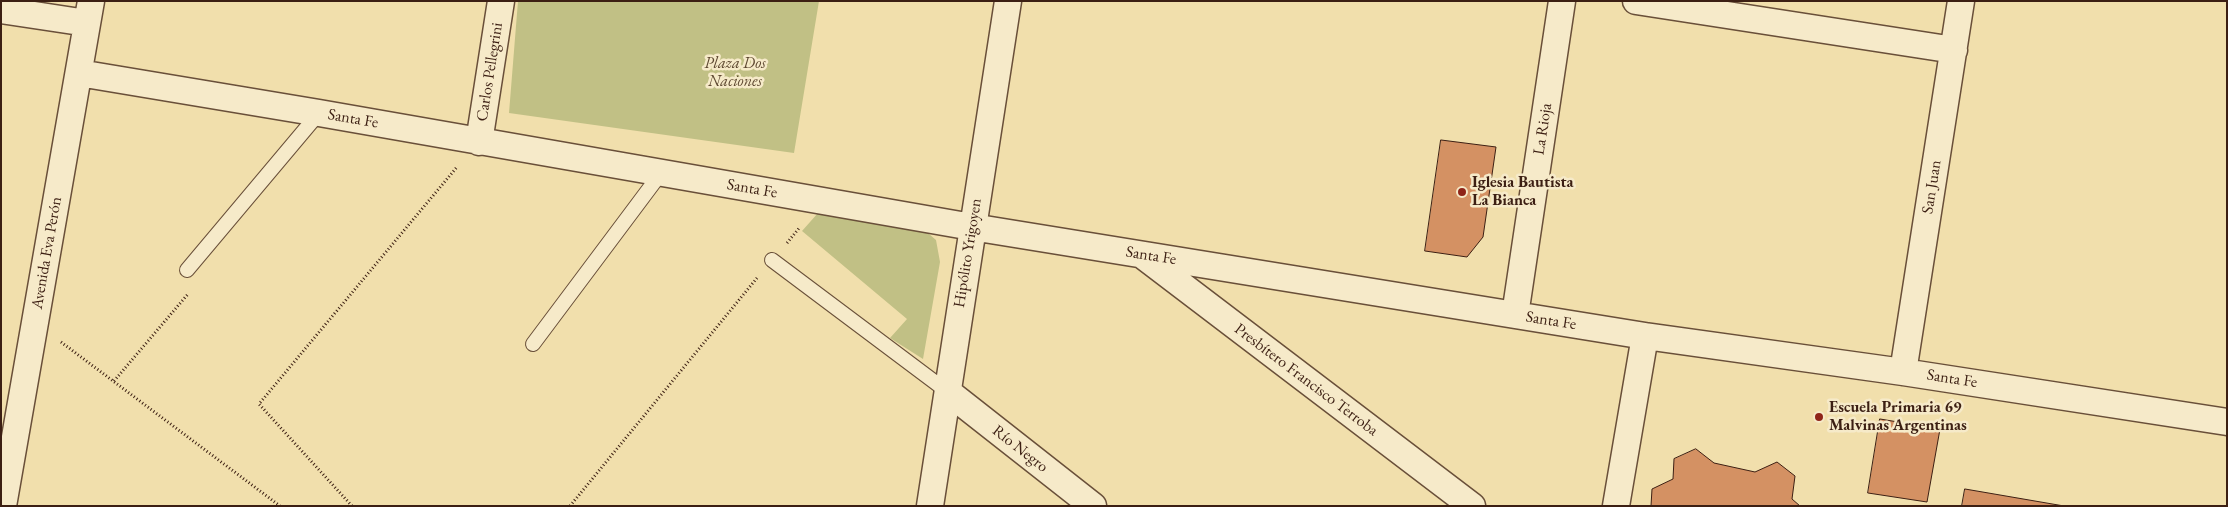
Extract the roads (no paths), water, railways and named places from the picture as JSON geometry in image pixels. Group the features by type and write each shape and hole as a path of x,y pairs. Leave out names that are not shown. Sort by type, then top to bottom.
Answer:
{"street":[{"name":"Carlos Pellegrini","path":"479,142 501,1"},
{"name":"Hipólito Yrigoyen","path":"930,506 1008,1"},
{"name":"La Rioja","path":"1515,315 1562,1"},
{"path":"1636,1 1954,50"},
{"name":"San Juan","path":"1903,372 1961,1"},
{"path":"1,10 89,12"},
{"name":"Avenida Eva Perón","path":"2,506 9,426 35,322 89,12"},
{"name":"Santa Fe","path":"78,73 972,227 1645,336 1903,372 2227,422"},
{"name":"Presbítero Francisco Terroba","path":"1140,254 1472,506"},
{"path":"1616,506 1645,336"},
{"name":"Río Negro","path":"948,392 1092,506"}],"lane":[{"path":"187,270 319,113"},
{"path":"533,344 661,173"},
{"path":"772,260 948,392"}],"place":[{"name":"Iglesia Bautista La Bianca","path":"1462,192"},
{"name":"Escuela Primaria 69 Malvinas Argentinas","path":"1819,417"}],"park label":[{"name":"Plaza Dos Naciones","path":"735,73"}]}
